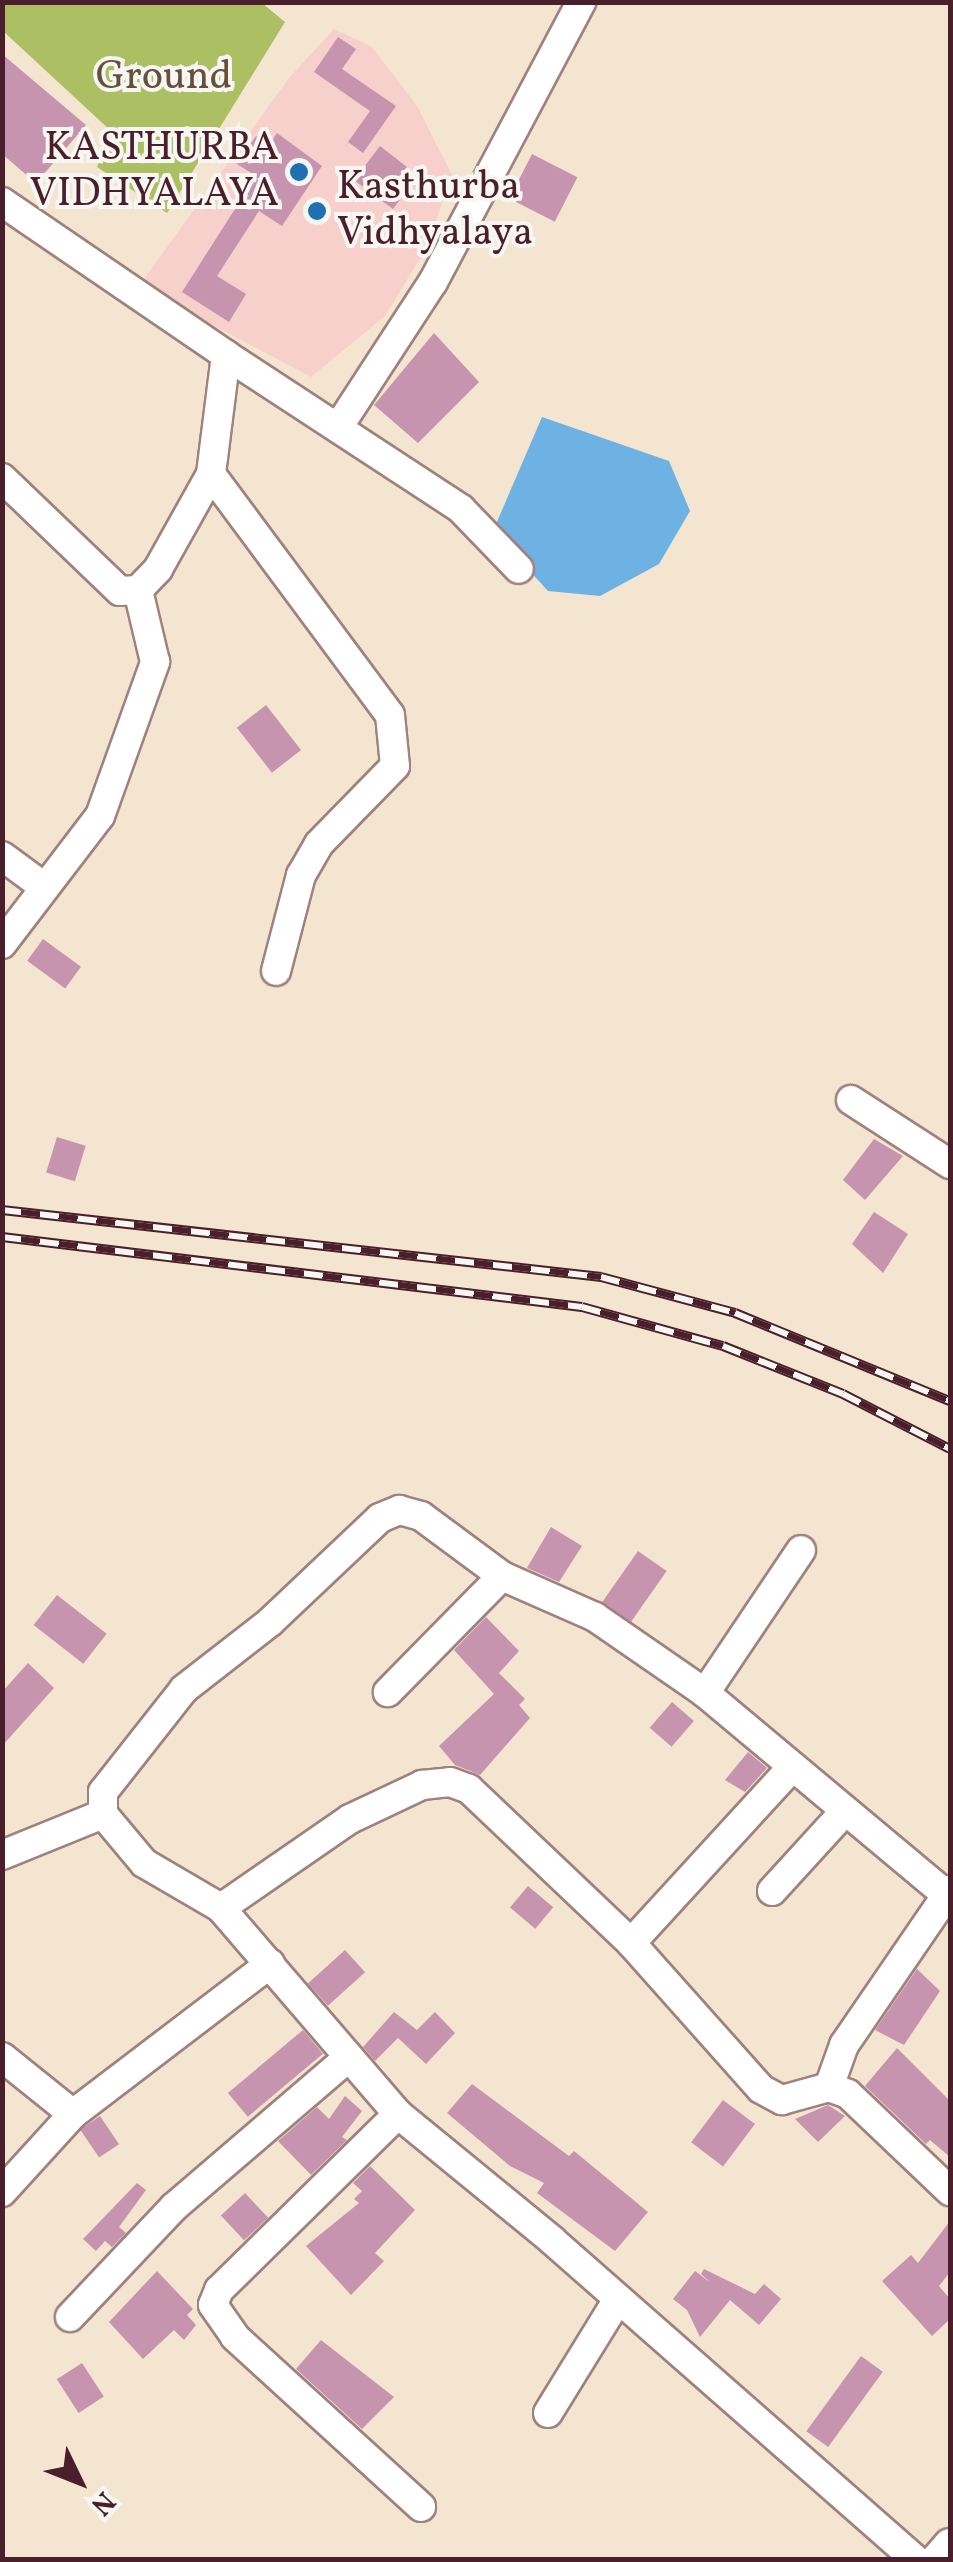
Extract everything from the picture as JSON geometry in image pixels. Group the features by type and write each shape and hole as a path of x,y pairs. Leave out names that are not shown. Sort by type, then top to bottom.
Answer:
{"street":[{"path":"339,426 433,282 582,2"},
{"path":"2,202 461,509 519,569"},
{"path":"2,478 120,591 138,590 158,568 211,474 226,355"},
{"path":"211,474 390,715 396,740 395,766 318,844 301,875 276,971"},
{"path":"2,944 100,816 154,662 138,590"},
{"path":"2,856 44,888"},
{"path":"851,1100 950,1164"},
{"path":"829,2086 844,2045 948,1892 705,1693 595,1617 502,1576 422,1516 399,1510 380,1518 270,1622 184,1689 112,1772 103,1792 103,1814 144,1864 221,1908 398,2114 618,2299 916,2560"},
{"path":"705,1693 801,1550"},
{"path":"388,1692 502,1576"},
{"path":"630,1943 792,1767"},
{"path":"221,1908 350,1819 422,1785 450,1782 493,1810 630,1943 760,2089 782,2100 829,2086"},
{"path":"772,1891 846,1812"},
{"path":"2,1855 103,1814"},
{"path":"2,2192 74,2114 270,1964"},
{"path":"2,2057 74,2114"},
{"path":"70,2317 174,2207 349,2058"},
{"path":"829,2086 879,2119 950,2191"},
{"path":"398,2114 219,2290 213,2305 235,2337 420,2506"},
{"path":"548,2413 618,2299"},
{"path":"937,2560 950,2545"}],"shaded area":[{"name":"Kasthurba Vidhyalaya","path":"334,29 372,47 417,106 452,175 427,247 385,316 311,377 139,286 289,78"}],"green space":[{"name":"Ground","path":"3,2 262,3 285,22 167,213 97,167 111,131 3,31"}],"water":[{"path":"542,417 669,461 690,511 659,564 600,596 548,591 493,531"}],"building":[{"name":"Kasthurba Vidhyalaya","path":"338,37 356,49 342,69 396,106 363,153 348,142 370,111 314,72"},
{"path":"2,54 86,125 36,183 2,154"},
{"name":"Kasthurba Vidhyalaya","path":"277,133 322,166 282,226 259,211 217,276 246,294 229,322 182,292 256,176 237,164 256,136 269,145"},
{"name":"Kasthurba Vidhyalaya","path":"380,146 407,167 396,181 408,189 393,209 354,180"},
{"path":"532,154 577,177 555,222 509,199"},
{"path":"434,333 479,382 418,443 374,405"},
{"path":"266,705 301,750 272,773 237,728"},
{"path":"43,939 81,967 65,988 27,961"},
{"path":"57,1137 86,1146 75,1181 46,1172"},
{"path":"874,1139 903,1156 865,1200 843,1180"},
{"path":"874,1212 908,1234 883,1273 852,1244"},
{"path":"551,1527 582,1546 559,1582 527,1568"},
{"path":"638,1551 667,1571 631,1622 602,1602"},
{"path":"57,1595 107,1634 83,1664 34,1625"},
{"path":"486,1617 519,1651 499,1673 525,1699 519,1705 530,1718 480,1775 455,1765 439,1746 494,1694 454,1650"},
{"path":"28,1663 54,1688 2,1746 2,1692"},
{"path":"672,1702 694,1721 672,1747 650,1728"},
{"path":"748,1752 767,1768 745,1792 725,1780"},
{"path":"528,1886 553,1907 535,1929 510,1907"},
{"path":"345,1950 365,1972 328,2006 308,1983"},
{"path":"917,1969 940,1991 904,2045 875,2030"},
{"path":"394,2012 417,2030 435,2012 455,2033 426,2064 398,2038 375,2061 363,2047"},
{"path":"303,2030 323,2054 248,2117 228,2093"},
{"path":"897,2048 950,2101 950,2157 930,2140 926,2144 865,2086"},
{"path":"472,2084 569,2156 574,2151 648,2212 615,2251 537,2193 544,2183 510,2166 447,2113"},
{"path":"345,2096 362,2111 342,2137 347,2140 311,2175 278,2141 317,2107 329,2119"},
{"path":"723,2100 755,2124 723,2166 691,2142"},
{"path":"828,2105 845,2116 818,2142 795,2119"},
{"path":"100,2116 119,2144 99,2158 80,2129"},
{"path":"370,2166 415,2210 375,2253 384,2261 351,2295 306,2246 359,2203 354,2199 362,2191 353,2183"},
{"path":"137,2183 146,2190 119,2227 126,2233 112,2247 105,2241 96,2251 83,2239"},
{"path":"245,2193 268,2218 244,2240 221,2216"},
{"path":"950,2221 950,2272 939,2286 950,2299 950,2319 932,2336 882,2281 911,2255 918,2263"},
{"path":"704,2269 755,2294 764,2284 781,2299 759,2325 730,2300 700,2337 687,2310 673,2299 695,2271 711,2283 701,2274"},
{"path":"157,2271 193,2309 187,2315 196,2325 184,2340 174,2330 143,2359 109,2322"},
{"path":"321,2340 394,2397 362,2429 296,2369"},
{"path":"861,2356 883,2372 828,2447 806,2431"},
{"path":"82,2363 104,2397 79,2413 57,2379"}],"railway":[{"path":"2,1210 601,1277 735,1313 950,1401"},
{"path":"2,1237 582,1307 723,1346 843,1394 950,1449"}],"place":[{"name":"KASTHURBA VIDHYALAYA","path":"299,172"},
{"name":"Kasthurba Vidhyalaya","path":"317,211"}]}
